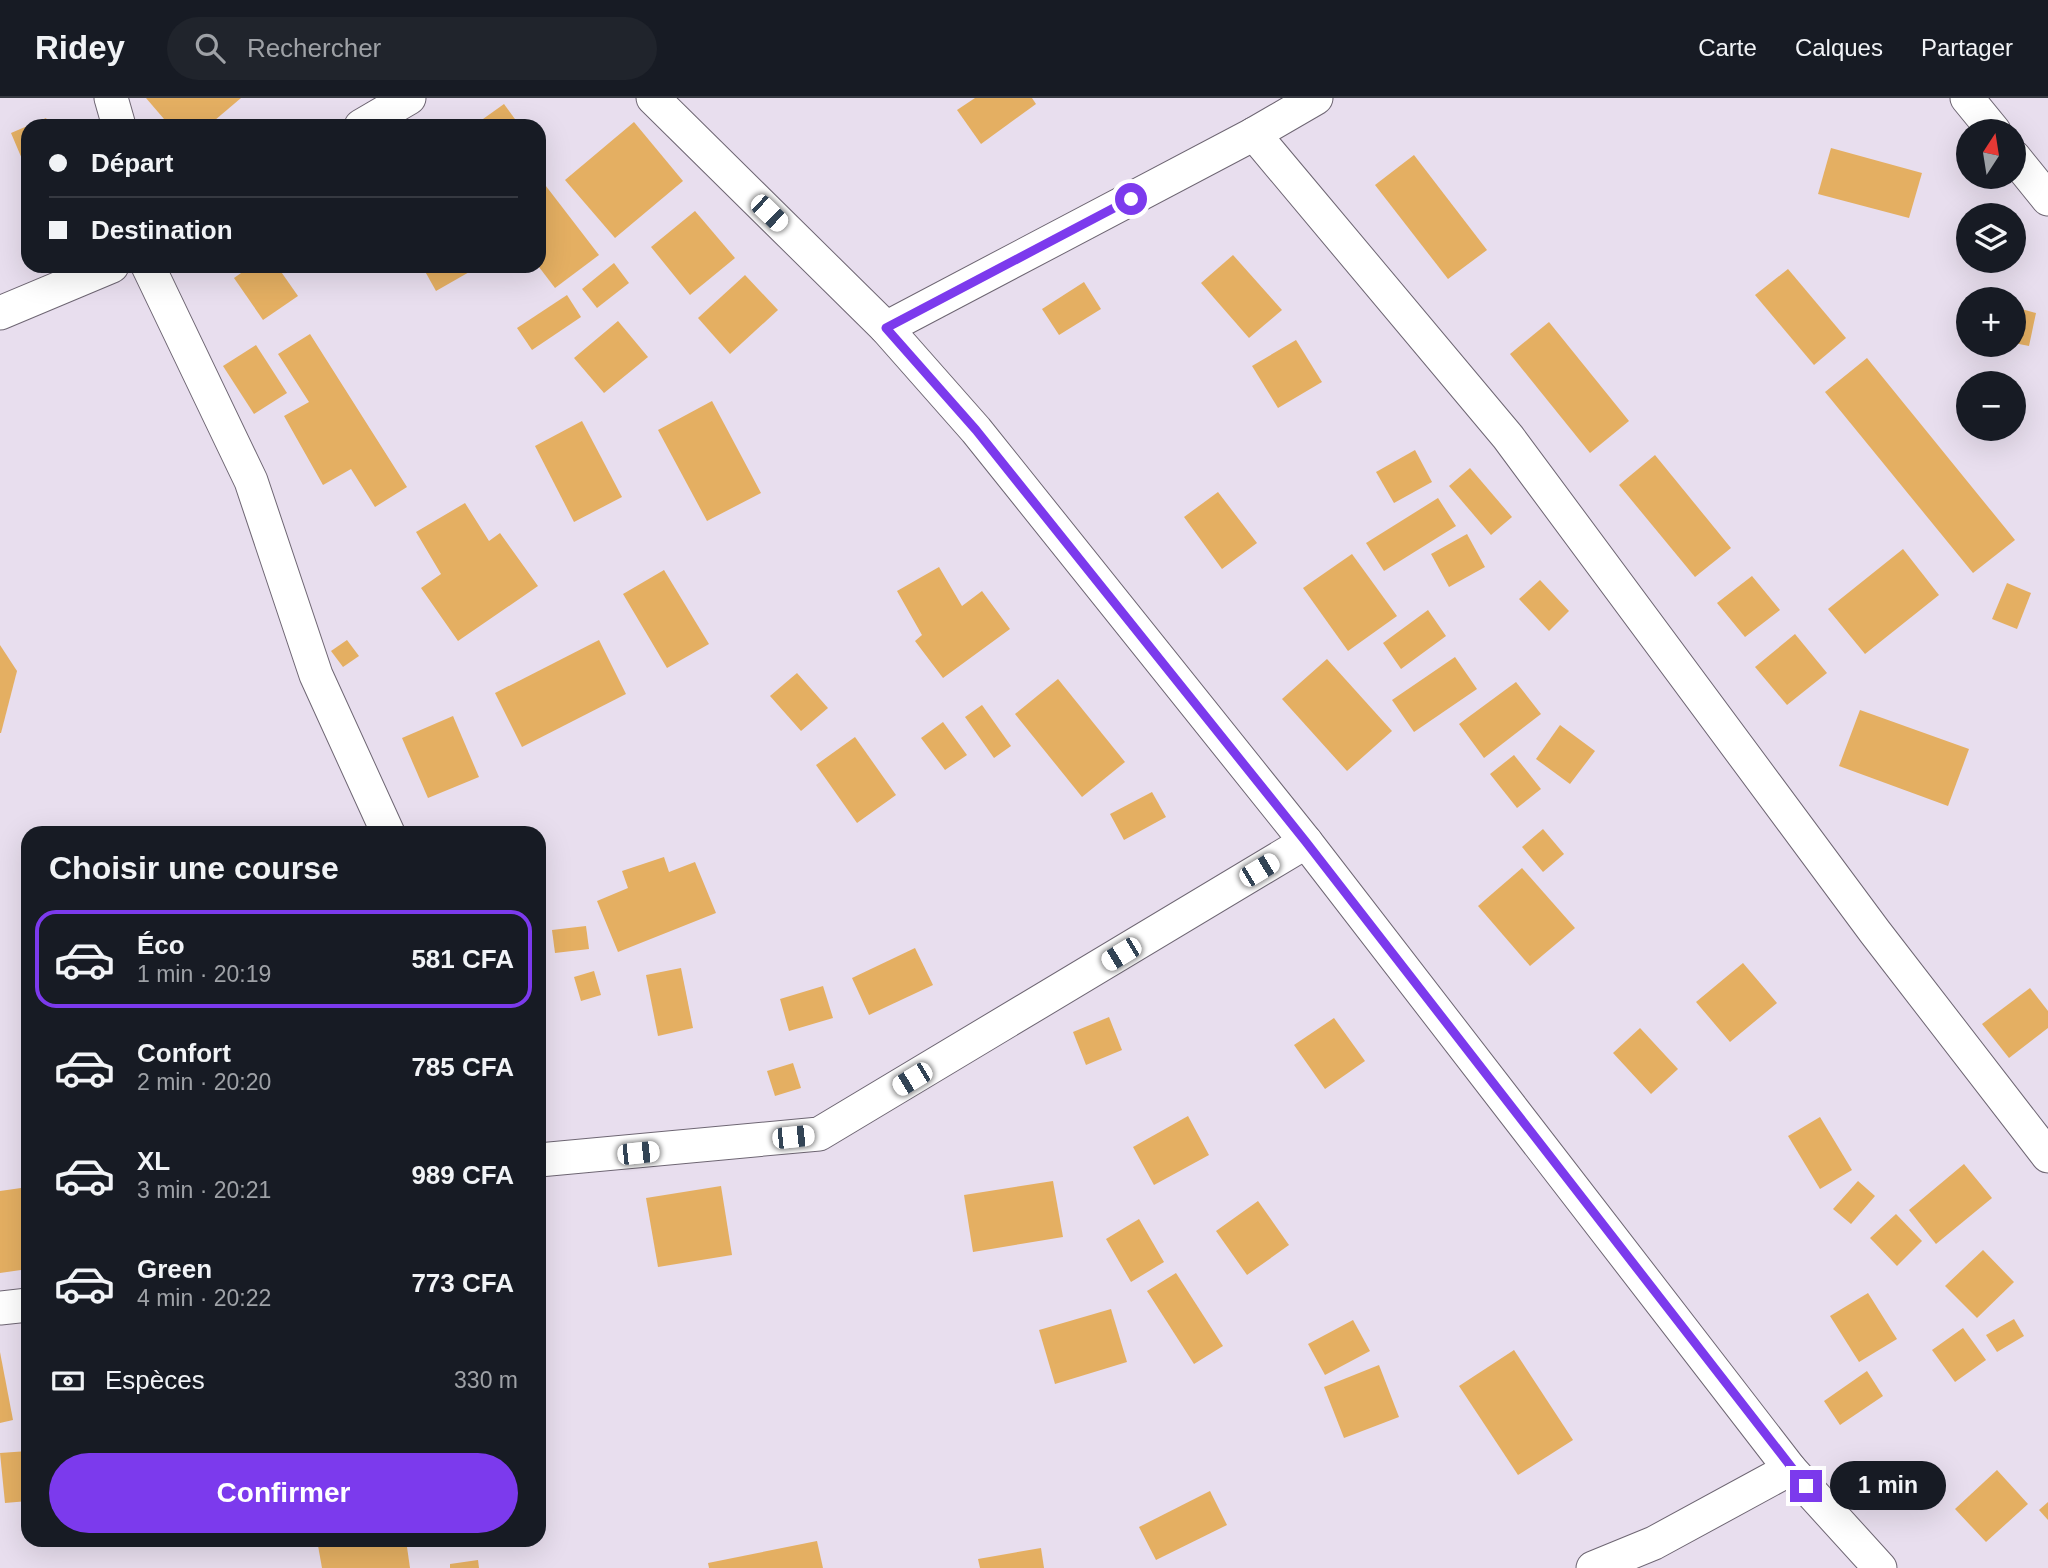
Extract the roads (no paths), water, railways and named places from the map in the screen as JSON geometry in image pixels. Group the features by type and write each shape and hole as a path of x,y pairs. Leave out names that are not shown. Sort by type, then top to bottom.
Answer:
{"street":[{"path":"111,98 117,119"},
{"path":"373,119 409,98"},
{"path":"653,98 886,328 976,430 1306,842 1790,1469 1880,1568"},
{"path":"886,328 1254,135 1316,98"},
{"path":"1967,98 1984,119"},
{"path":"1254,135 1508,437 1875,932 2048,1156"},
{"path":"2026,172 2048,199"},
{"path":"0,313 95,273"},
{"path":"151,273 251,481 316,675 385,826"},
{"path":"546,1159 819,1134 1306,842"},
{"path":"0,1308 21,1306"},
{"path":"1593,1568 1654,1543 1790,1469"}]}
